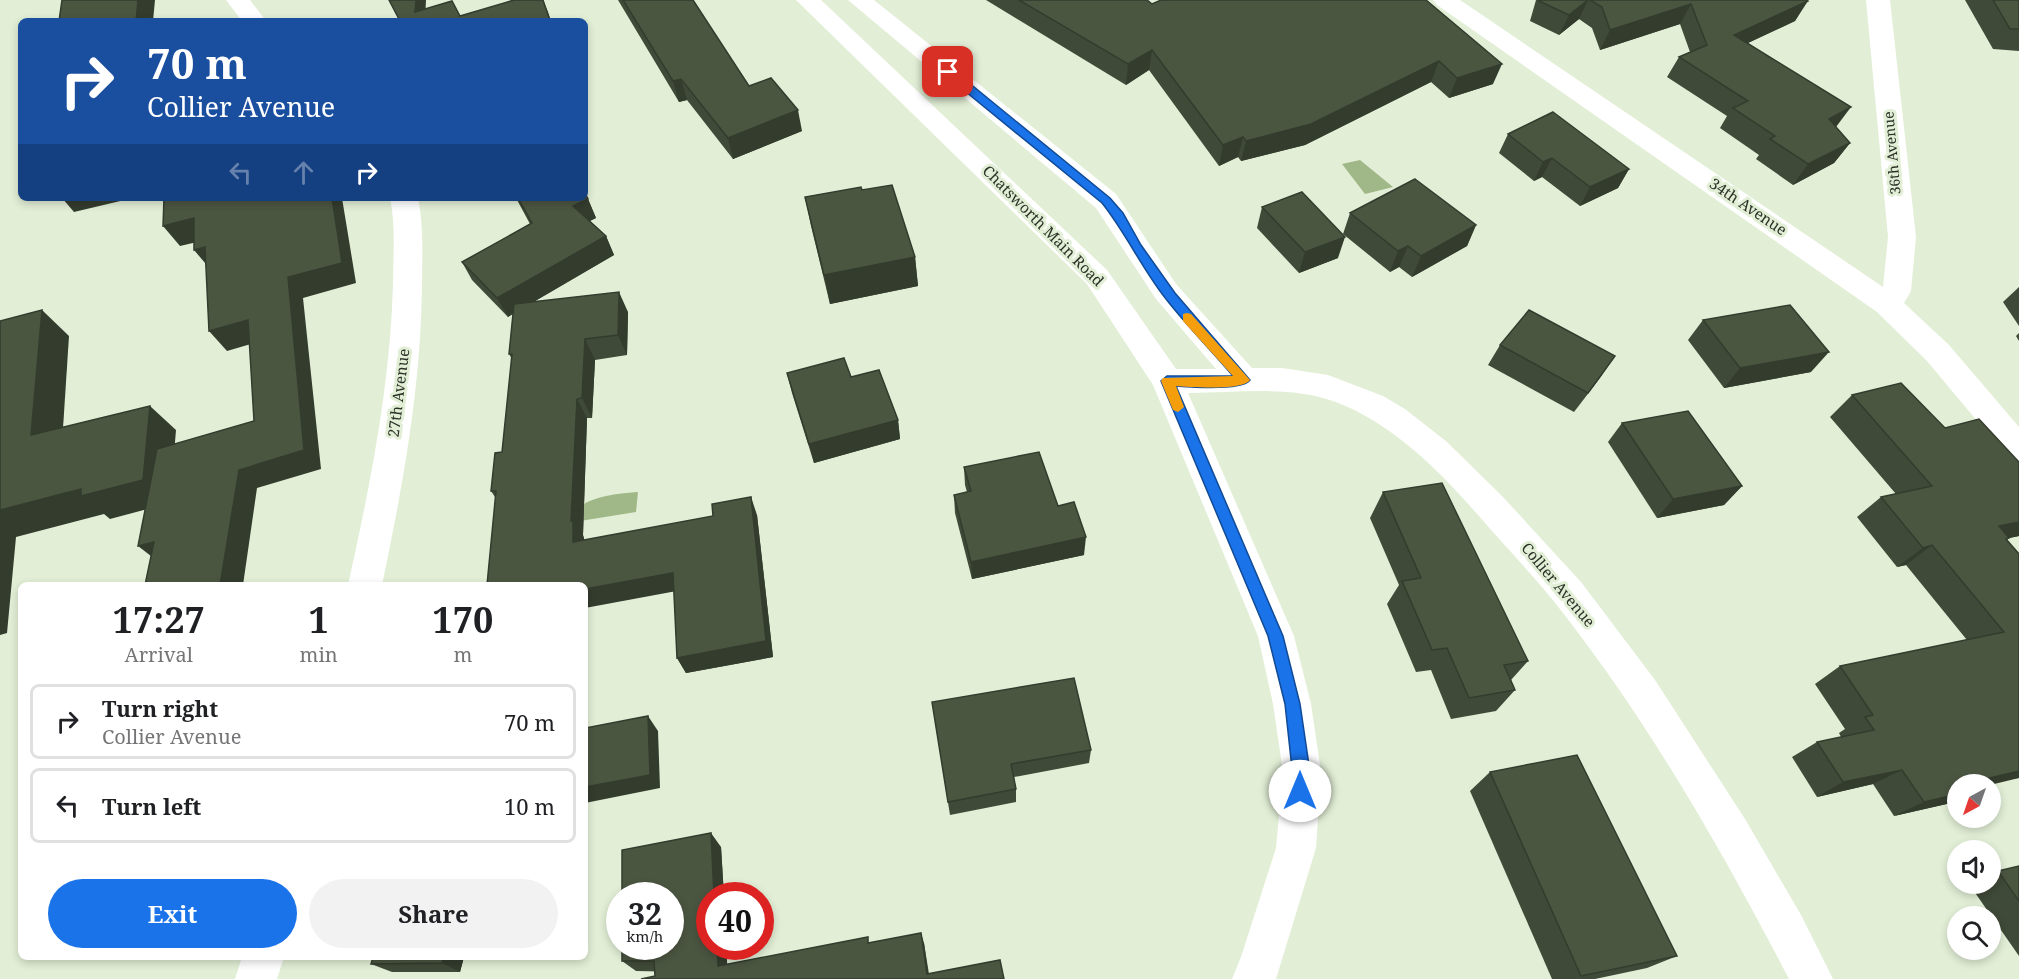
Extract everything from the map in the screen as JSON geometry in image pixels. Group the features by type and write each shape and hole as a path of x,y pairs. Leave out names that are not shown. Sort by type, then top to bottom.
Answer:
{"street":[{"path":"238,0 252,18"},
{"name":"Chatsworth Main Road","path":"808,0 1097,277 1167,381 1276,636 1292,704 1302,772 1296,848 1260,965 1253,979"},
{"path":"860,0 1106,201 1119,216 1127,232 1170,296 1244,380"},
{"name":"34th Avenue","path":"1445,0 1887,304 1938,353 2019,449"},
{"name":"36th Avenue","path":"1878,0 1902,237 1897,291 1887,304"},
{"name":"27th Avenue","path":"365,582 387,487 398,416 405,346 408,218 405,201"},
{"name":"Collier Avenue","path":"1167,381 1275,380 1315,385 1348,393 1385,412 1470,482 1575,601 1643,694 1779,917 1812,979"},
{"path":"256,979 262,960"}],"shaded area":[{"path":"1360,160 1393,187 1365,194 1342,164"},
{"path":"638,492 636,512 580,521 577,508 592,500"}],"building":[{"path":"62,0 138,0 136,18 59,18"},
{"path":"389,0 416,0 415,12 452,1 460,16 514,0 543,0 549,18 398,18"},
{"path":"623,0 693,0 749,86 771,78 798,110 728,138 681,79 673,81"},
{"path":"1019,0 1147,0 1152,4 1161,0 1426,0 1502,64 1457,78 1439,61 1311,124 1246,141 1243,137 1223,145 1152,50 1128,64"},
{"path":"1539,0 1588,0 1569,15"},
{"path":"1590,0 1807,0 1734,35 1851,107 1829,119 1850,143 1808,164 1770,139 1775,136 1733,108 1748,101 1679,57 1707,45 1691,4 1610,30 1602,7"},
{"path":"1993,0 2019,0 2019,29 2010,29"},
{"path":"1553,112 1629,169 1590,187 1552,158 1543,162 1508,134"},
{"path":"1415,179 1476,225 1421,256 1408,246 1398,251 1350,213"},
{"path":"892,185 915,257 824,275 805,197 861,187 862,190"},
{"path":"1302,192 1345,237 1305,252 1262,207"},
{"path":"164,201 332,201 342,263 288,277 304,450 239,470 220,582 146,582 154,542 138,546 157,449 254,421 248,320 209,331 205,247 194,250 194,218 163,226"},
{"path":"520,201 584,201 573,206 606,236 497,298 462,262 532,223"},
{"path":"619,292 618,335 585,339 582,398 577,399 571,521 573,520 573,542 713,516 712,504 751,497 766,641 677,658 673,573 588,588 588,582 487,582 496,491 491,491 495,453 502,452 512,354 509,354 514,304"},
{"path":"1790,305 1829,352 1740,368 1703,320"},
{"path":"42,310 31,435 150,406 143,480 81,496 81,489 0,510 0,321"},
{"path":"1529,310 1615,356 1588,393 1500,345"},
{"path":"844,358 851,377 879,370 898,420 809,444 787,373"},
{"path":"1901,383 1945,428 1979,419 2019,462 2019,522 1999,526 2009,538 2006,539 2019,554 2019,771 2001,775 1947,774 1947,797 1924,802 1902,770 1843,782 1817,742 1874,730 1865,717 1873,715 1840,666 2004,632 1932,545 1923,548 1881,497 1932,486 1852,395"},
{"path":"1688,411 1742,486 1673,499 1622,423"},
{"path":"1039,452 1058,506 1074,502 1086,537 971,562 954,495 971,491 964,467"},
{"path":"1442,483 1528,661 1504,665 1515,690 1469,698 1447,648 1432,650 1402,581 1421,578 1383,492"},
{"path":"1074,678 1091,750 1011,764 1016,789 948,802 932,702"},
{"path":"648,716 650,775 588,786 588,727"},
{"path":"1577,755 1677,956 1581,976 1490,772"},
{"path":"711,833 713,882 696,882 696,960 718,960 718,966 749,960 774,960 774,955 868,937 868,943 921,933 927,974 1000,960 1004,979 641,979 655,976 654,961 622,960 684,960 684,882 622,882 622,850"},
{"path":"2019,866 2019,901 2001,875 2001,870"},
{"path":"372,960 443,960 442,963 371,964"}],"slow traffic":[{"path":"1178,407 1167,381 1244,380 1187,317"}],"route":[{"path":"948,72 1106,201 1119,216 1136,248 1156,278 1185,315 1244,380 1167,381 1276,636 1292,704 1302,772 1300,791"}]}
